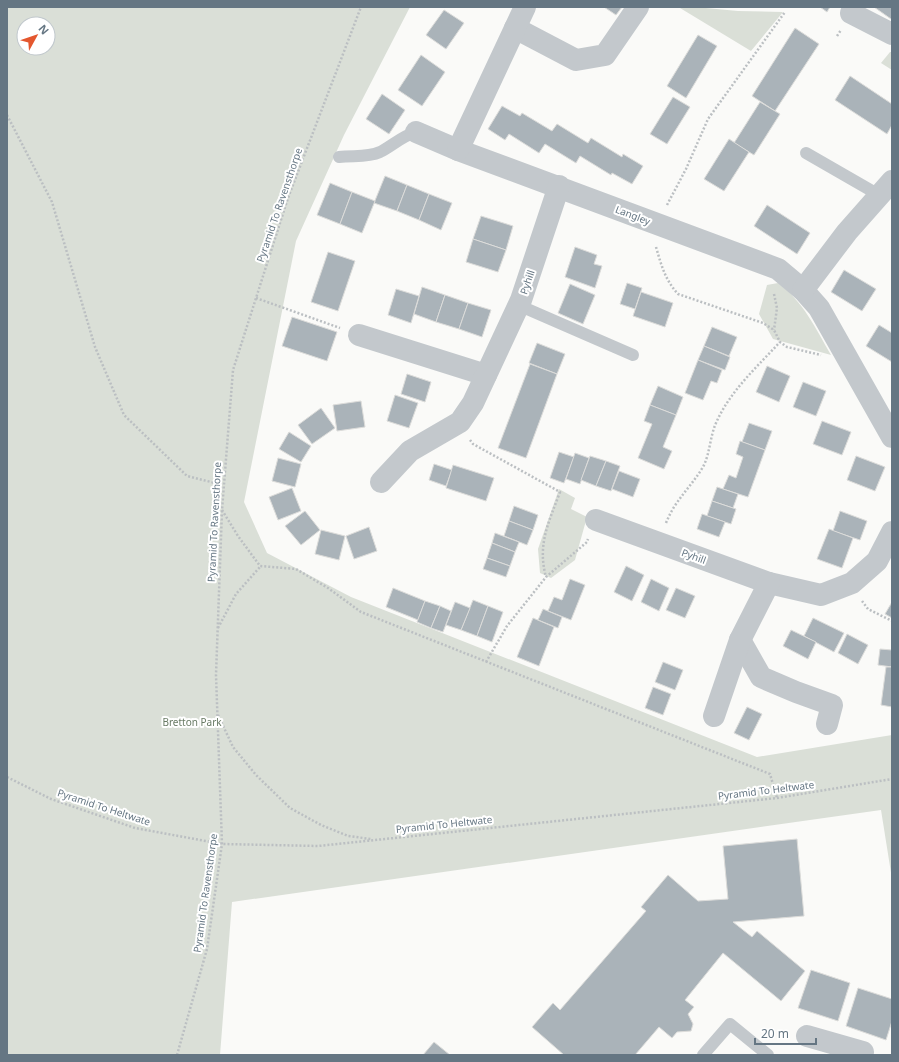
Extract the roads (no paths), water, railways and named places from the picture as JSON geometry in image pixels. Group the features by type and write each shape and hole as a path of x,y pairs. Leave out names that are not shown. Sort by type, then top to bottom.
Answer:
{"street":[{"path":"458,150 525,7"},
{"path":"515,28 576,60 604,55 638,7"},
{"path":"850,13 892,34"},
{"name":"Langley","path":"416,132 458,150 559,186 778,270 803,290 819,308 892,437"},
{"name":"Pyhill","path":"381,482 410,451 460,422 473,403 518,305 559,186"},
{"path":"803,290 847,232 886,188"},
{"path":"359,335 486,375"},
{"name":"Pyhill","path":"596,520 769,583 821,594 852,583 876,561 892,532"},
{"path":"714,716 740,640 769,583"},
{"path":"740,640 761,677 832,705 827,724"},
{"path":"806,1036 863,1052 862,1055"}],"lane":[{"path":"339,157 367,156 380,152 408,135 416,132"},
{"path":"806,153 886,188"},
{"path":"518,305 633,355"},
{"path":"703,1055 730,1024 768,1055"}],"park label":[{"name":"Bretton Park","path":"192,722"}]}
